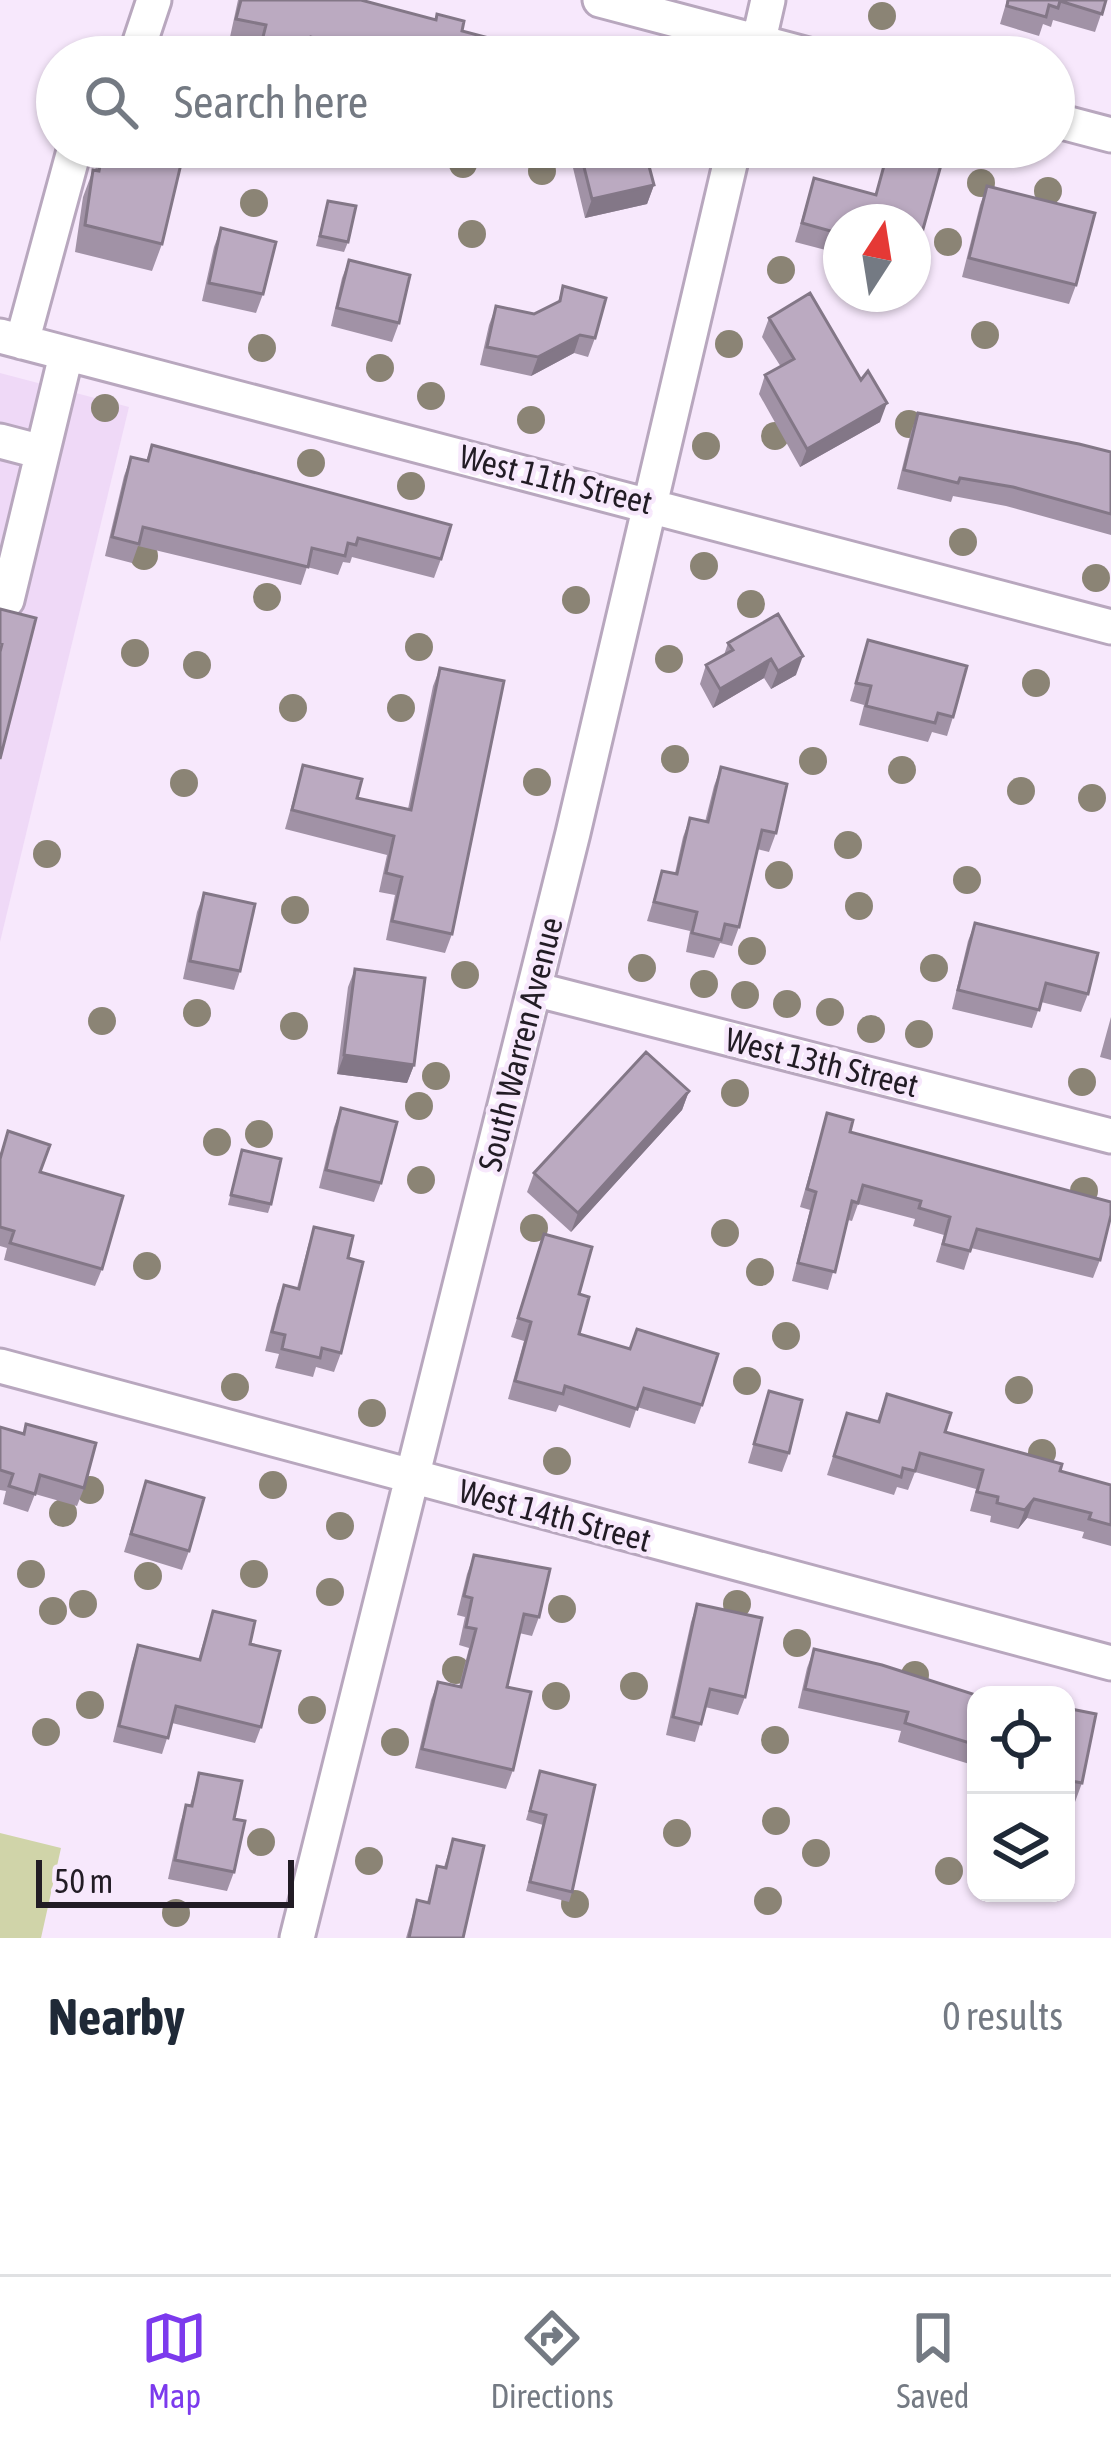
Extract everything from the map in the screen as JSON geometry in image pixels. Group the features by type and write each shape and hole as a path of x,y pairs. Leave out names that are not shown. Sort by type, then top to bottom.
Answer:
{"street":[{"path":"142,36 154,0"},
{"path":"600,0 715,36"},
{"path":"759,36 768,0"},
{"path":"1075,126 1111,135"},
{"path":"11,339 68,168"},
{"name":"South Warren Avenue","path":"297,1938 653,504 729,168"},
{"name":"West 11th Street","path":"11,339 1111,627"},
{"path":"0,598 7,600 66,355"},
{"path":"0,441 42,452"},
{"name":"West 13th Street","path":"534,989 1111,1136"},
{"name":"West 14th Street","path":"0,1366 1111,1664"}],"shaded area":[{"path":"0,373 129,407 0,942"}],"green space":[{"path":"0,1833 61,1848 41,1938 0,1938"}],"building":[{"path":"241,0 361,0 436,20 437,14 464,21 462,31 481,36 263,36 266,25 236,19"},
{"path":"1008,0 1106,0 1102,14 1060,1 1058,8 1049,5 1046,17 1007,6"},
{"path":"180,168 162,244 85,225 93,170"},
{"path":"584,168 650,168 654,185 592,199"},
{"path":"883,168 940,168 930,204 823,204 823,229 802,223 814,178 876,195"},
{"path":"987,186 1095,213 1076,285 969,258"},
{"path":"328,201 356,206 348,242 320,236"},
{"path":"221,228 276,242 263,294 209,283"},
{"path":"349,260 410,275 399,323 337,308"},
{"path":"563,286 606,298 595,338 580,335 538,357 487,347 496,306 534,314 560,301"},
{"path":"810,293 861,380 868,371 887,403 807,449 765,375 794,359 769,318"},
{"path":"918,413 1111,452 1111,514 1013,487 960,478 958,483 904,470"},
{"path":"152,445 451,525 441,559 358,538 356,545 348,543 345,556 312,548 308,567 143,527 139,544 112,537 131,457 148,461"},
{"path":"0,609 36,618 0,759 2,644"},
{"path":"778,614 803,656 778,671 771,659 720,689 706,665 733,650 728,643"},
{"path":"868,640 967,666 953,717 938,713 935,723 866,706 871,686 856,683"},
{"path":"440,668 504,681 452,934 392,921 402,877 386,873 394,836 292,810 303,765 362,779 357,798 411,810"},
{"path":"721,767 787,784 776,833 762,830 739,927 725,924 721,940 692,933 697,912 654,902 662,871 677,874 690,818 708,822"},
{"path":"204,893 255,904 240,971 190,961"},
{"path":"975,923 1098,953 1088,994 1046,983 1039,1010 958,990"},
{"path":"355,969 425,978 414,1065 344,1055"},
{"path":"646,1052 689,1091 578,1213 534,1173"},
{"path":"341,1108 397,1122 381,1183 326,1170"},
{"path":"827,1113 853,1120 850,1132 1111,1202 1100,1260 977,1229 970,1251 943,1244 950,1217 919,1208 921,1201 863,1185 858,1203 852,1201 835,1272 798,1263 816,1192 807,1189"},
{"path":"8,1131 50,1145 40,1172 123,1196 102,1269 10,1243 14,1231 0,1227 0,1159"},
{"path":"242,1150 281,1159 271,1204 231,1195"},
{"path":"314,1227 353,1236 348,1258 363,1262 341,1353 322,1348 320,1358 282,1349 285,1335 272,1332 284,1285 299,1289"},
{"path":"544,1234 592,1247 579,1294 589,1297 579,1334 630,1349 637,1329 718,1354 702,1405 644,1388 637,1409 565,1386 563,1394 515,1381 531,1322 518,1318"},
{"path":"769,1391 802,1400 789,1453 754,1444"},
{"path":"887,1394 951,1413 945,1432 1062,1464 1060,1471 1111,1485 1111,1525 1089,1519 1091,1513 1034,1499 1025,1510 997,1503 998,1497 977,1492 983,1470 920,1453 915,1471 903,1468 901,1477 834,1456 847,1413 879,1422"},
{"path":"26,1424 96,1443 84,1488 40,1475 35,1494 9,1486 13,1474 0,1470 0,1427 24,1434"},
{"path":"146,1481 204,1498 189,1551 131,1534"},
{"path":"474,1555 550,1569 539,1617 524,1614 507,1687 531,1692 513,1770 422,1749 438,1682 461,1687 476,1629 466,1627 472,1598 464,1596"},
{"path":"697,1604 762,1618 745,1697 710,1689 701,1724 673,1717"},
{"path":"213,1611 255,1621 250,1644 280,1651 261,1727 176,1706 168,1738 119,1726 138,1645 200,1660"},
{"path":"814,1649 967,1692 967,1742 905,1723 908,1712 805,1689"},
{"path":"1075,1710 1096,1714 1082,1783 1075,1782"},
{"path":"540,1771 595,1785 572,1892 530,1882 546,1815 530,1811"},
{"path":"199,1773 242,1781 234,1819 245,1821 234,1872 175,1860 186,1805 192,1806"},
{"path":"453,1839 484,1846 463,1938 409,1938 417,1900 429,1903 437,1866 446,1868"}]}
